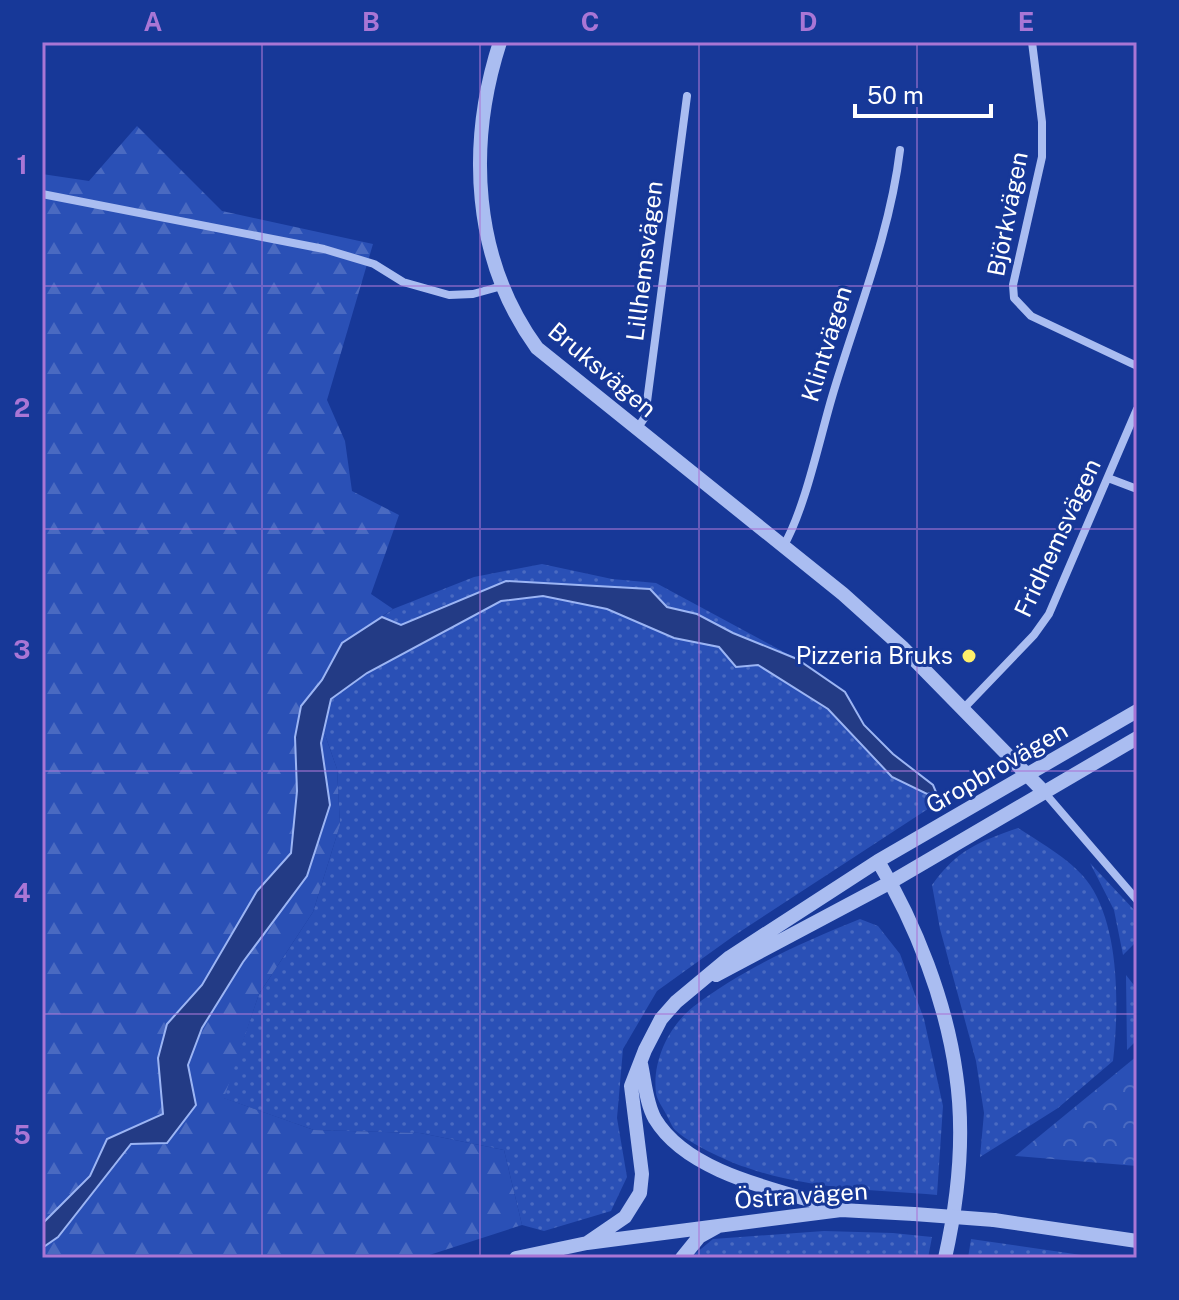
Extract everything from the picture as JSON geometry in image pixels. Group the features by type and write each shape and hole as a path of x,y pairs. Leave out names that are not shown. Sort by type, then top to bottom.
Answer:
{"street":[{"name":"Bruksvägen","path":"500,42 488,84 479,153 485,222 512,312 537,348 843,594 964,708 1044,792"},
{"name":"Björkvägen","path":"1032,42 1043,141 1013,285 1014,298 1031,316 1137,366"},
{"name":"Lillhemsvägen","path":"637,429 645,417 687,96"},
{"name":"Klintvägen","path":"783,547 804,493 881,236 900,150"},
{"path":"42,194 324,249 374,264 403,282 449,295 473,294 502,286"},
{"name":"Fridhemsvägen","path":"964,708 1043,625 1137,409"},
{"path":"1108,478 1137,489"},
{"name":"Gropbrovägen","path":"697,983 730,957 878,861 1137,711"},
{"name":"Gropbrovägen","path":"697,983 733,967 891,882 1137,738"},
{"path":"1044,792 1137,900"},
{"path":"878,861 912,925 932,981 957,1075 961,1134 945,1258"},
{"path":"587,1243 625,1217 640,1193 642,1174 631,1086 661,1019 697,983"},
{"path":"641,1061 655,1118 678,1145 707,1165 841,1210"},
{"name":"Östra vägen","path":"516,1258 587,1243 841,1210 994,1220 1137,1241"},
{"path":"682,1258 699,1237 724,1223"}],"green space":[{"path":"137,126 222,211 373,244 327,400 345,441 352,491 399,515 371,594 393,609 342,643 322,680 301,706 295,737 297,791 291,853 257,891 202,985 167,1024 158,1058 163,1114 107,1139 90,1176 42,1224 42,174 89,181"},
{"path":"542,564 612,579 656,583 797,659 733,633 697,614 667,607 650,589 580,586 445,605 400,625 382,617 393,609 474,577"},
{"path":"543,596 607,609 674,638 719,647 736,667 758,665 828,709 892,777 927,794 934,805 735,935 657,991 623,1049 617,1118 627,1177 611,1211 544,1231 522,1225 504,1150 420,1133 314,1130 223,1098 259,994 313,912 340,825 337,769 323,729 331,699 367,673 501,601"},
{"path":"323,729 337,769 340,825 313,912 259,994 224,1098 314,1130 420,1133 504,1150 522,1225 420,1258 42,1258 42,1248 59,1237 131,1144 167,1143 196,1105 188,1065 202,1028 243,962 307,876 330,805 321,743"},
{"path":"1018,828 1076,868 1100,903 1115,970 1113,1061 1058,1108 980,1157 984,1113 976,1061 940,929 932,885 950,863 969,849"},
{"path":"1090,863 1137,913 1137,941 1123,955 1114,910"},
{"path":"860,919 878,926 900,954 924,1019 943,1106 937,1195 816,1184 738,1164 698,1146 675,1130 657,1096 655,1081 664,1045 677,1024 693,1007 752,969"},
{"path":"1126,975 1137,989 1137,1040 1127,1050"},
{"path":"1137,1056 1137,1166 1015,1156"},
{"path":"824,1231 932,1237 928,1258 690,1258 713,1239"},
{"path":"971,1239 1102,1258 968,1258"}],"shaded area":[{"path":"506,581 650,589 667,607 697,614 733,633 797,659 845,692 864,725 893,754 933,785 936,792 927,794 892,777 828,709 758,665 736,667 719,647 674,638 607,609 543,596 501,601 367,673 331,699 321,743 330,805 307,876 243,962 202,1028 188,1065 196,1105 167,1143 131,1144 58,1237 42,1248 42,1224 90,1176 107,1139 163,1114 158,1058 167,1024 202,985 257,891 291,853 297,791 295,737 301,706 322,680 342,643 382,617 401,625"}],"place":[{"name":"Pizzeria Bruks","path":"969,656"}]}
